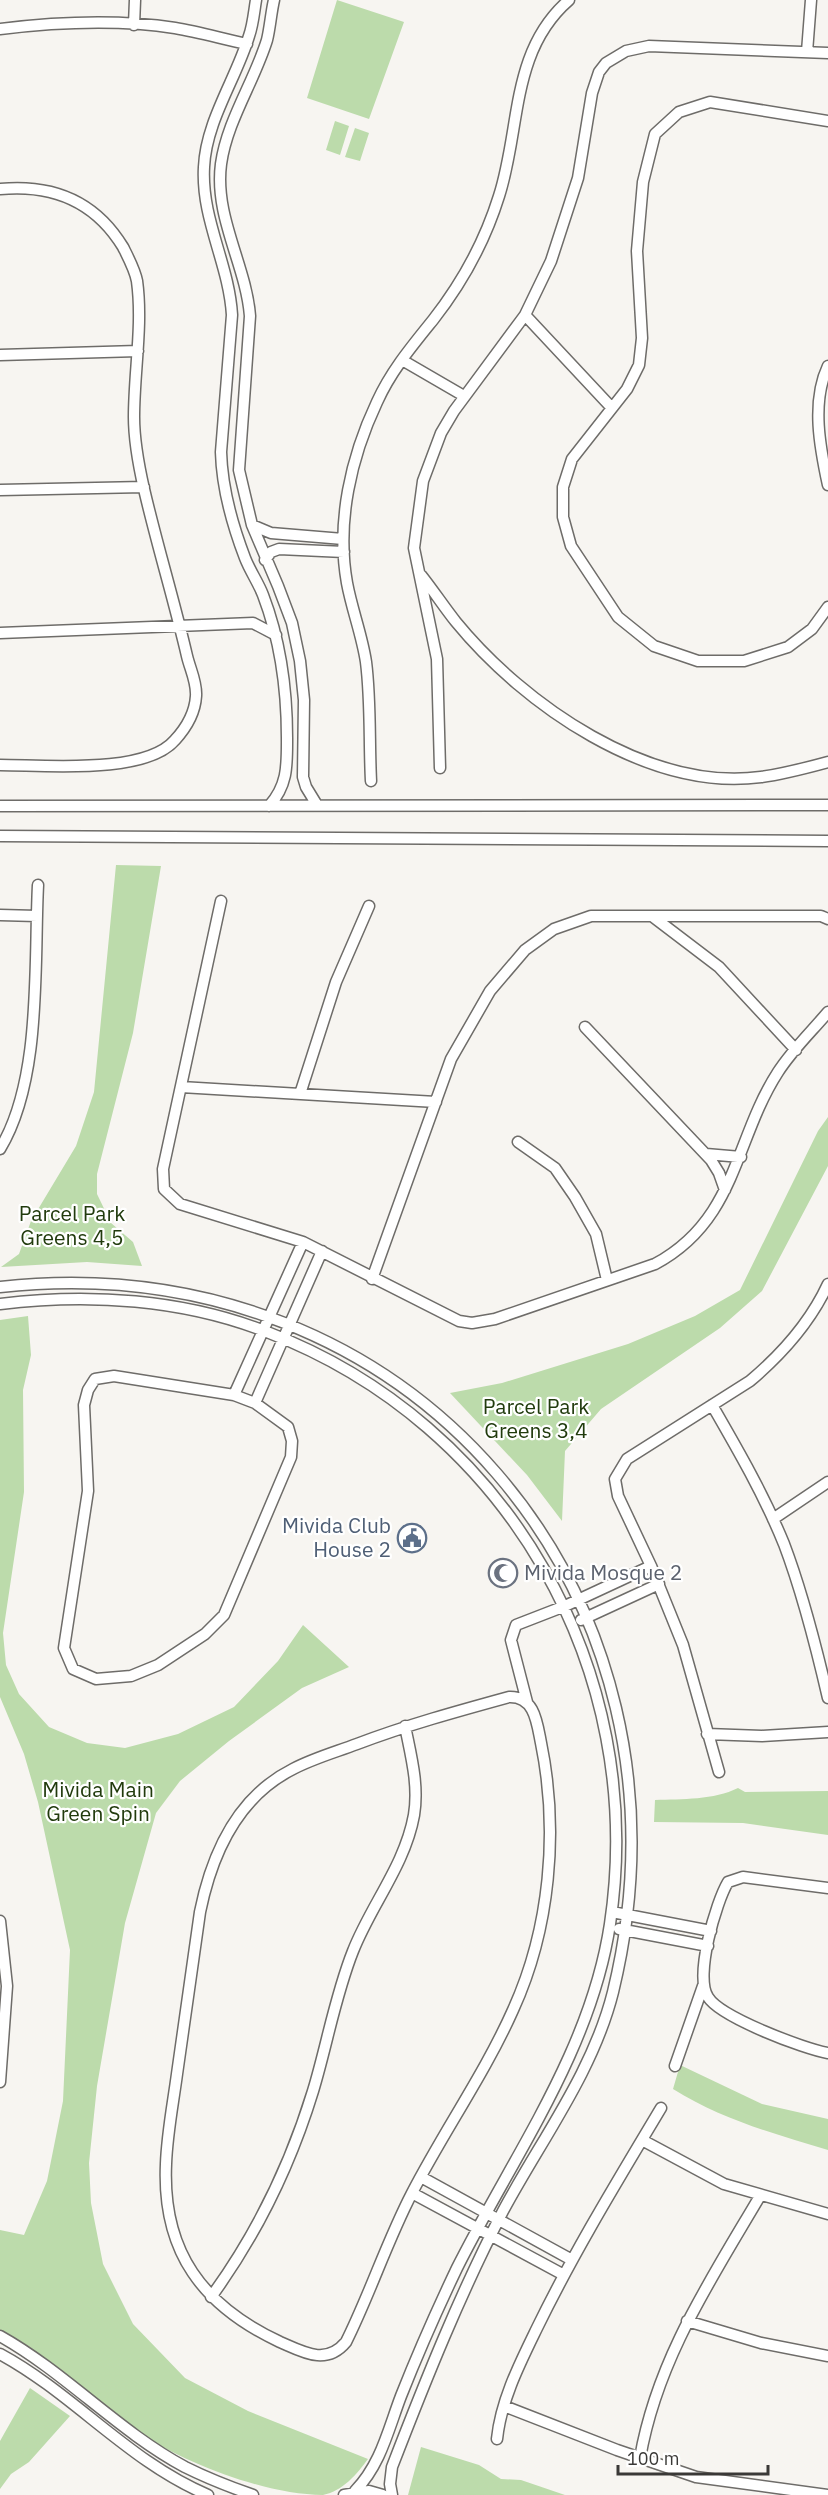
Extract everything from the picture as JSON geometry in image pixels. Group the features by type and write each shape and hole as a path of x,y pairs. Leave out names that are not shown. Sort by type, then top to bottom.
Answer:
{"street":[{"path":"134,25 135,0"},
{"path":"256,0 247,44 209,138 204,164 203,190 207,216 231,295 232,315 221,452 225,488 235,530 262,593 276,635 283,664 287,701 286,777 269,806"},
{"path":"274,0 267,39 225,143 221,165 224,212 248,291 250,316 239,470 252,525 292,623 300,662 304,700 303,777 306,788 318,805"},
{"path":"370,780 366,666 347,585 344,552 354,462 378,400 402,360 434,319 470,265 486,231 509,161 522,80 530,51 552,15 569,0"},
{"path":"807,52 811,0"},
{"path":"0,29 76,23 134,25 173,28 247,44"},
{"path":"440,768 437,659 432,626 418,570 415,528 423,481 441,434 464,396 525,315 551,261 567,220 578,178 594,82 606,63 626,51 649,46 828,53"},
{"path":"828,121 710,102 679,112 655,134 643,182 637,251 642,351 634,378 572,459 564,487 563,517 571,546 618,617 654,646 698,661 744,661 788,647 812,629 828,607"},
{"path":"0,189 20,187 61,194 78,202 111,228 127,254 137,279 138,351 134,419 144,487 181,627 196,695 193,712 174,742 153,756 130,764 0,765"},
{"path":"525,315 611,407"},
{"path":"0,355 138,351"},
{"path":"402,360 464,396"},
{"path":"227,362 245,362"},
{"path":"828,366 819,403 828,485"},
{"path":"0,490 144,487"},
{"path":"252,525 271,533 344,539"},
{"path":"265,560 271,552 279,549 344,552"},
{"path":"418,570 456,623 501,670 552,711 608,744 656,766 708,777 760,777 828,762"},
{"path":"0,633 253,623 276,635"},
{"path":"287,747 303,747"},
{"path":"0,806 828,805"},
{"path":"0,836 828,841"},
{"path":"0,1149 13,1125 26,1078 32,1019 38,885"},
{"path":"221,901 163,1169 165,1189 180,1204 303,1242 446,1316 472,1323 495,1319 655,1264 691,1240 724,1190 778,1072 828,1012"},
{"path":"300,1094 336,982 369,906"},
{"path":"0,915 37,916"},
{"path":"372,1279 451,1059 490,991 525,950 554,928 591,916 821,916 828,919"},
{"path":"652,916 719,967 796,1050"},
{"path":"585,1027 705,1154 719,1173 724,1190"},
{"path":"181,1088 436,1102"},
{"path":"518,1142 555,1168 575,1197 596,1234 607,1280"},
{"path":"705,1154 741,1157"},
{"path":"234,1395 303,1242"},
{"path":"255,1403 322,1251"},
{"path":"0,1287 42,1283 123,1284 196,1295 228,1303 333,1345 416,1395 462,1436 524,1506 560,1562 579,1599 616,1705 629,1773 633,1842 626,1930 612,1997 593,2047 561,2112 499,2220 453,2312 392,2467 390,2484 392,2495"},
{"path":"719,1772 683,1645 659,1584 618,1496 617,1472 637,1452 750,1381 790,1343 810,1318 828,1284"},
{"path":"0,1304 54,1299 129,1301 208,1314 264,1330 283,1338 367,1382 437,1435 493,1492 517,1524 565,1606 593,1678 610,1750 616,1803 617,1850 610,1927 596,1988 576,2043 555,2088 486,2213 427,2333 376,2464 350,2493"},
{"path":"114,1376 234,1395 255,1403 288,1427 292,1441 291,1456 224,1615 195,1642 145,1672 107,1679 96,1679 83,1674 73,1668 64,1648 88,1491 84,1405 88,1390 95,1379 114,1376"},
{"path":"712,1405 773,1519 803,1603 828,1698"},
{"path":"773,1519 828,1482"},
{"path":"527,1702 509,1697 405,1726 304,1764 275,1779 240,1812 225,1836 213,1865 200,1912 167,2142 165,2180 171,2217 190,2269 211,2297 245,2325 305,2353 317,2356 336,2352 349,2336 412,2193 513,2012 528,1972 539,1929 548,1865 549,1800 540,1737 533,1711 527,1702 511,1640 512,1632 519,1623 565,1606 651,1566"},
{"path":"573,1624 659,1584"},
{"path":"211,2297 251,2236 289,2161 313,2091 345,1972 367,1919 406,1844 414,1815 416,1785 405,1726"},
{"path":"707,1734 762,1736 828,1732"},
{"path":"675,2066 703,1986 711,1931 724,1889 735,1878 743,1877 828,1888"},
{"path":"612,1911 711,1931"},
{"path":"0,1922 7,1986 0,2082"},
{"path":"610,1927 708,1946"},
{"path":"703,1986 708,1998 717,2006 743,2020 784,2039 828,2053"},
{"path":"497,2439 504,2406 530,2343 572,2260 661,2108"},
{"path":"642,2140 702,2174 760,2196 828,2214"},
{"path":"421,2177 572,2260"},
{"path":"412,2193 564,2275"},
{"path":"640,2458 655,2395 687,2321 760,2196"},
{"path":"687,2321 761,2343 828,2356"},
{"path":"0,2336 36,2358 166,2456 206,2477 253,2495"},
{"path":"0,2354 42,2381 149,2463 208,2495"},
{"path":"504,2406 696,2477 828,2495"},
{"path":"350,2493 369,2491 383,2495"}],"green space":[{"path":"337,0 404,22 369,119 307,98"},
{"path":"335,121 349,126 340,155 326,150"},
{"path":"355,128 369,133 360,161 345,157"},
{"name":"Parcel Park Greens 4,5","path":"116,865 161,866 133,1033 97,1174 97,1194 111,1223 133,1242 142,1266 87,1262 1,1267 19,1254 31,1221 76,1146 94,1092"},
{"name":"Parcel Park Greens 3,4","path":"828,1117 828,1166 762,1291 720,1328 601,1409 565,1451 562,1521 527,1475 450,1393 502,1383 628,1344 695,1316 740,1290 818,1131"},
{"name":"Mivida Main Green Spin","path":"28,1316 31,1355 23,1390 24,1492 3,1633 6,1665 19,1694 49,1727 87,1743 125,1748 178,1734 234,1707 278,1661 303,1625 349,1667 302,1688 229,1741 180,1781 156,1813 125,1923 97,2086 89,2163 91,2203 103,2264 133,2324 185,2378 248,2411 368,2459 343,2486 323,2495 277,2490 227,2475 180,2456 122,2422 37,2354 0,2331 0,2230 24,2235 47,2181 63,2101 70,1950 38,1802 24,1754 0,1697 0,1320"},
{"path":"738,1788 745,1792 828,1791 828,1835 743,1823 654,1822 655,1800 708,1797"},
{"path":"680,2065 762,2104 828,2119 828,2150 748,2125 691,2100 673,2089"},
{"path":"30,2388 70,2416 29,2462 11,2474 0,2489 0,2441"},
{"path":"421,2447 479,2465 501,2479 521,2480 565,2495 408,2495"}],"place":[{"name":"Mivida Club House 2","path":"412,1538"},
{"name":"Mivida Mosque 2","path":"503,1573"}]}
